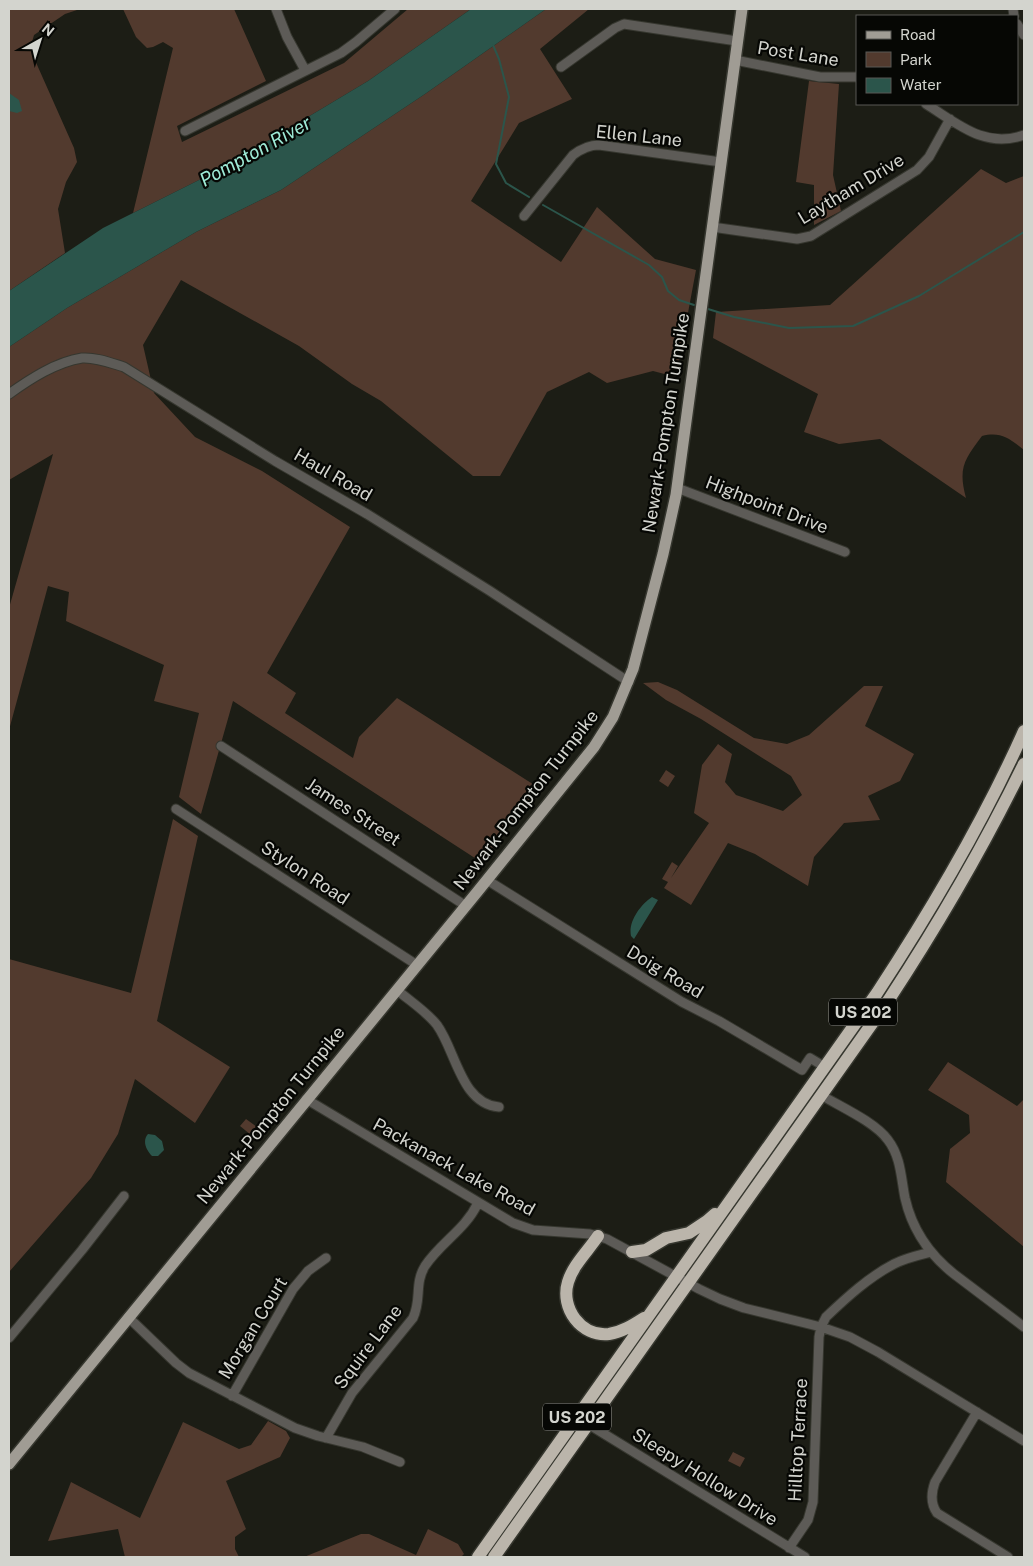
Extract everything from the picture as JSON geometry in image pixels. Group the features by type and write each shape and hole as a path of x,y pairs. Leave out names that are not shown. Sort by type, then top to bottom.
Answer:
{"highway":[{"name":"US 202","path":"478,1557 877,993 971,839 1024,732"},
{"name":"US 202","path":"494,1557 888,1001 941,917 991,831 1024,764"},
{"path":"632,1252 646,1250 666,1238 689,1232 708,1221 730,1201"},
{"path":"598,1236 568,1280 566,1297 571,1314 578,1323 589,1330 606,1334 624,1330 648,1316"}],"main road":[{"name":"Newark-Pompton Turnpike","path":"9,1464 466,906 594,747 613,717 629,682 663,554 677,488 742,9"}],"street":[{"path":"276,9 287,37 305,70"},
{"path":"185,131 341,53 395,9"},
{"path":"562,67 624,24 737,41"},
{"name":"Post Lane","path":"734,60 820,77 856,77"},
{"path":"928,105 987,138 1006,140 1024,135"},
{"name":"Laytham Drive","path":"712,227 797,239 811,236 917,170 929,157 950,119"},
{"name":"Ellen Lane","path":"524,216 573,155 592,145 721,162"},
{"name":"Haul Road","path":"9,394 46,371 66,362 81,359 106,361 124,367 276,461 367,514 498,596 629,682"},
{"name":"Highpoint Drive","path":"677,488 845,552"},
{"name":"James Street","path":"221,746 466,906"},
{"name":"Stylon Road","path":"176,809 417,965"},
{"name":"Doig Road","path":"487,880 682,1002 802,1070 810,1058 825,1067"},
{"path":"396,990 437,1025 469,1090 482,1102 490,1106 499,1107"},
{"path":"821,1095 875,1128 888,1141 898,1159 906,1202 913,1222 931,1252 944,1266 1024,1327"},
{"name":"Packanack Lake Road","path":"306,1100 513,1223 532,1230 598,1236 732,1304 821,1327 850,1337 1024,1441"},
{"path":"9,1338 124,1196"},
{"name":"Squire Lane","path":"326,1438 352,1393 413,1318 418,1303 418,1283 425,1267 440,1248 464,1225 478,1203"},
{"path":"821,1327 826,1317 842,1301 879,1273 900,1261 931,1252"},
{"name":"Morgan Court","path":"232,1396 293,1289 308,1271 326,1258"},
{"path":"128,1317 182,1368 232,1396 295,1428 364,1447 400,1462"},
{"name":"Hilltop Terrace","path":"789,1548 808,1520 813,1502 819,1337 821,1327"},
{"path":"977,1412 936,1482 932,1502 938,1513 1008,1557"},
{"name":"Sleepy Hollow Drive","path":"588,1424 805,1557"}],"green space":[{"path":"9,9 80,9 65,14 34,35 30,49 74,148 77,162 66,182 58,209 65,253 9,291"},
{"path":"123,9 234,9 266,81 177,126 182,142 344,63 408,9 471,9 368,81 221,169 133,213 173,48 163,42 147,48 136,37"},
{"path":"546,9 589,9 540,49 572,99 519,123 471,201 561,262 597,207 655,259 696,270 676,377 653,371 607,383 589,372 547,392 500,476 473,476 381,401 352,384 299,346 181,280 143,345 154,393 195,437 262,471 350,527 267,673 296,693 285,713 353,758 359,737 397,698 539,788 481,862 233,701 201,814 179,797 199,713 154,701 164,665 66,621 69,592 48,586 9,730 9,608 53,454 9,480 9,347 67,308 196,232 281,190 425,94"},
{"path":"809,81 839,84 833,175 841,211 814,225 814,185 796,182"},
{"path":"981,169 1006,183 1024,176 1024,450 1010,439 1000,435 982,436 964,465 963,479 966,498 880,439 839,444 804,432 818,394 713,338 716,312 830,305"},
{"path":"658,682 677,690 754,738 787,744 809,735 864,686 883,686 865,726 914,754 900,781 868,796 880,820 844,823 814,857 808,886 755,854 728,843 691,905 664,888 668,882 662,879 672,862 678,866 671,878 709,823 694,813 702,765 718,744 732,754 725,782 736,795 783,811 802,795 791,776 701,719 666,700 643,683"},
{"path":"666,770 675,776 668,787 659,781"},
{"path":"173,819 198,836 157,1021 230,1067 195,1123 135,1079 118,1134 91,1178 9,1272 9,959 131,993"},
{"path":"948,1062 1017,1106 1024,1099 1024,1247 946,1182 950,1149 970,1133 969,1115 928,1090"},
{"path":"246,1119 257,1127 251,1135 240,1126"},
{"path":"268,1421 286,1431 290,1438 280,1457 226,1481 246,1529 235,1537 235,1549 239,1557 125,1557 118,1529 48,1541 71,1482 140,1518 183,1422 239,1449 251,1445"},
{"path":"733,1452 745,1458 740,1467 728,1461"},
{"path":"428,1529 458,1544 464,1554 461,1557 304,1557 361,1534 369,1534 416,1555"}],"water":[{"name":"Pompton River","path":"471,9 546,9 425,94 281,190 196,232 67,308 9,347 9,291 103,228 221,169 368,81"},
{"path":"9,93 19,100 22,111 17,113 9,111"},
{"path":"652,897 658,900 634,939 631,936 633,920 643,904"},
{"path":"148,1134 155,1135 162,1141 164,1150 158,1156 152,1156 148,1151 145,1140"}],"waterway":[{"path":"493,45 499,59 509,97 496,164 506,183 529,197"},
{"path":"543,205 649,265 662,277 668,291 679,300 694,305"},
{"path":"708,309 734,317 789,328 853,326 919,296 1024,232"}]}
